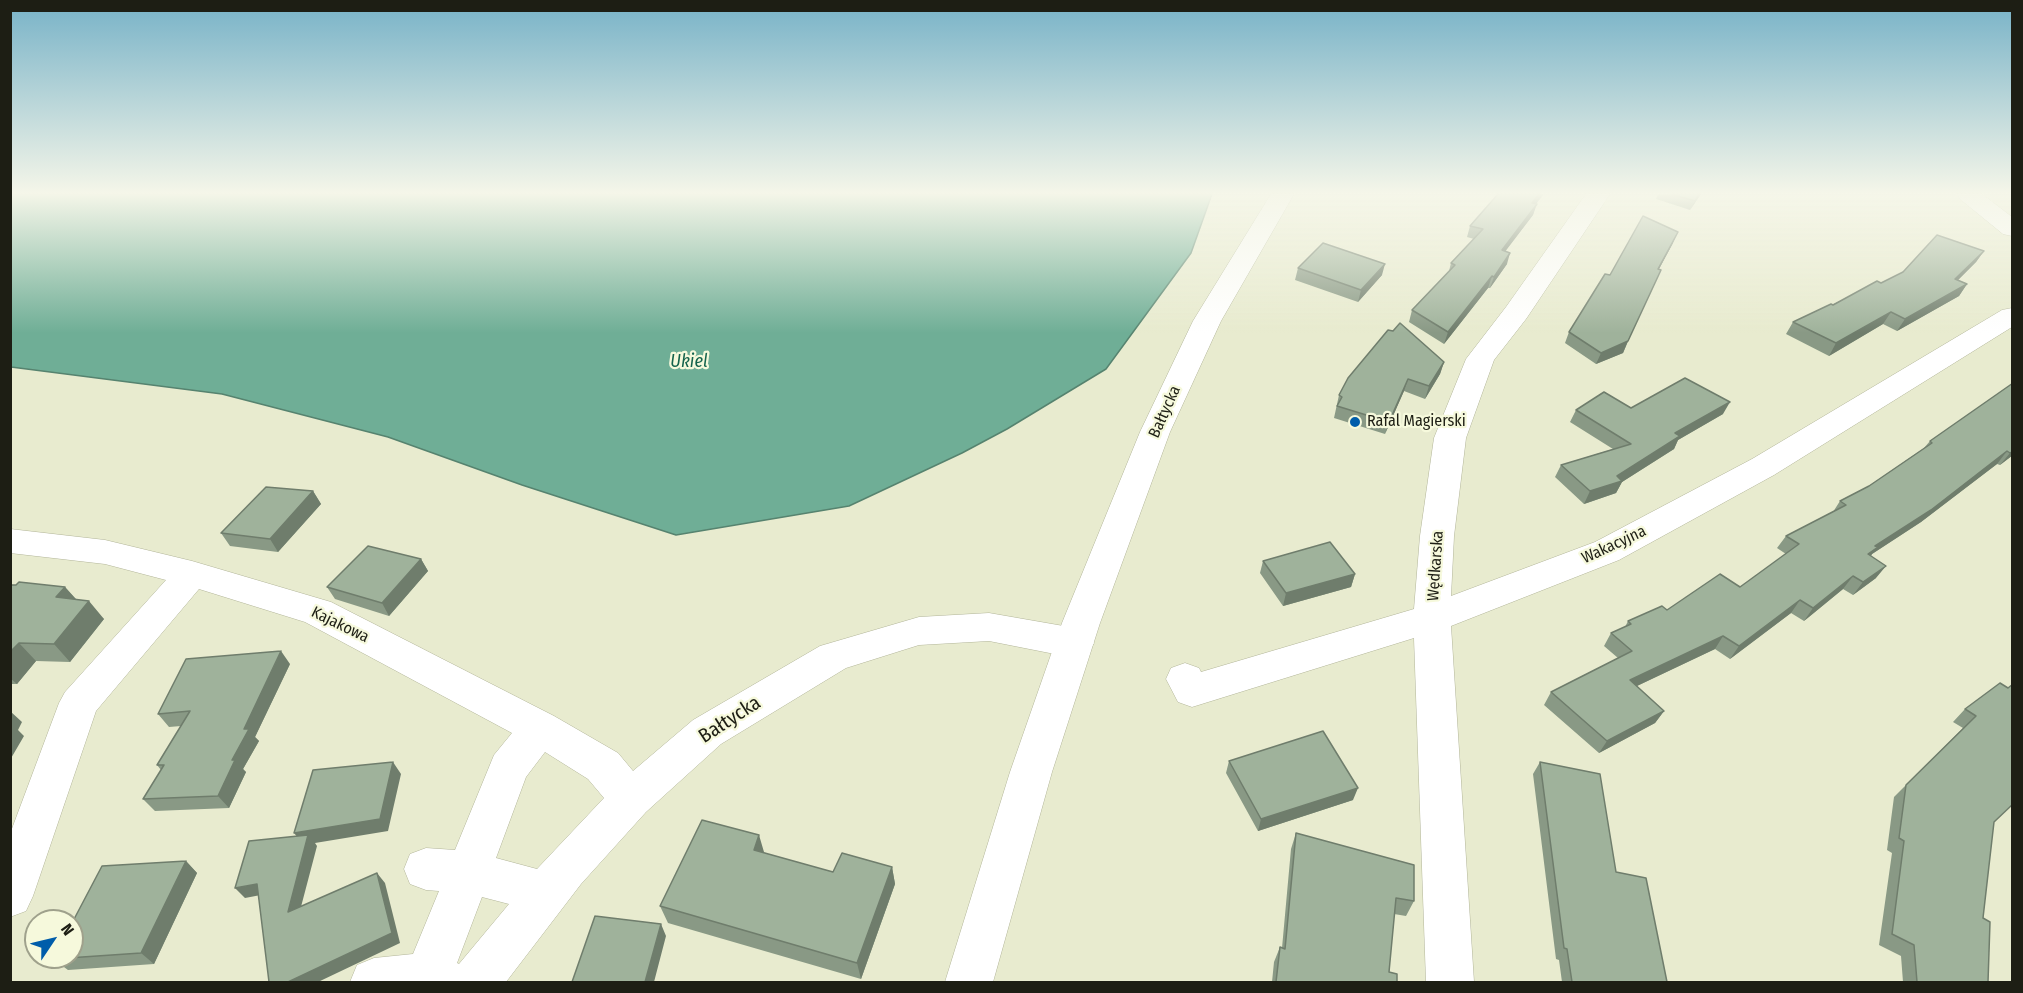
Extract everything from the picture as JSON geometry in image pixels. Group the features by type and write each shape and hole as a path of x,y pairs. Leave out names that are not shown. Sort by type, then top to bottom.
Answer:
{"street":[{"name":"Bałtycka","path":"969,982 1031,772 1075,643 1155,432 1207,321 1255,240"},
{"name":"Wędkarska","path":"1450,982 1432,618 1437,536 1450,438 1480,358 1516,313 1566,240"},
{"name":"Wakacyjna","path":"1185,679 1192,691 1432,618 1607,551 1763,467 2013,316"},
{"name":"Kajakowa","path":"10,541 105,552 192,574 318,612 540,728 603,766 631,799"},
{"path":"10,896 79,703 192,574"},
{"name":"Bałtycka","path":"476,982 565,869 631,799 707,732 833,657 919,631 989,627 1075,643"},
{"path":"374,982 436,980 469,872 508,768 540,728"},
{"path":"426,869 469,872 545,893"}],"water":[{"name":"Ukiel","path":"11,240 1196,240 1191,253 1106,369 1007,429 962,453 849,506 676,535 522,485 388,437 222,394 11,367"}],"building":[{"path":"1472,240 1509,240 1502,250 1510,253 1494,277 1492,276 1448,332 1412,310 1455,265 1451,263"},
{"path":"1629,240 1673,240 1658,269 1661,270 1628,341 1601,353 1569,332 1605,274 1610,275"},
{"path":"1932,240 1953,240 1984,251 1955,279 1967,284 1905,319 1891,312 1836,343 1793,322 1833,305 1877,281 1881,283 1903,272"},
{"path":"1323,243 1385,264 1361,290 1298,268"},
{"path":"1400,323 1444,362 1429,386 1408,379 1389,422 1337,406 1342,397 1339,395 1348,378 1388,330 1393,331"},
{"path":"1685,378 1730,402 1675,433 1680,436 1617,476 1622,481 1590,491 1561,465 1631,444 1576,410 1604,392 1631,408"},
{"path":"2013,383 2013,451 2010,453 2007,451 1931,510 1875,546 1878,547 1868,554 1886,566 1863,582 1853,576 1813,608 1800,600 1739,646 1723,636 1630,680 1664,711 1607,741 1551,692 1632,651 1611,633 1631,624 1628,621 1662,606 1667,610 1720,574 1740,587 1799,544 1786,536 1846,505 1840,501 1869,486"},
{"path":"266,487 313,491 270,539 221,533"},
{"path":"1330,542 1355,574 1286,593 1263,561"},
{"path":"368,546 421,559 382,603 327,587"},
{"path":"19,582 65,587 56,597 89,601 54,644 19,643 10,652 10,585 16,585"},
{"path":"281,651 244,729 249,729 232,760 235,760 218,796 143,799 164,765 157,765 190,711 158,714 186,659"},
{"path":"2000,683 2008,688 2013,684 2013,804 1994,822 1983,918 1990,922 1988,982 1917,982 1914,945 1892,934 1904,841 1899,838 1906,785 1976,716 1965,709"},
{"path":"1323,731 1358,788 1261,819 1229,761"},
{"path":"393,762 380,819 294,833 313,770"},
{"path":"1540,762 1600,774 1616,872 1646,878 1667,982 1572,982 1567,949 1564,948"},
{"path":"702,820 759,835 754,850 833,872 842,853 892,867 857,963 660,906"},
{"path":"1296,833 1414,865 1414,901 1396,898 1389,972 1397,974 1397,982 1276,982 1280,947 1285,949"},
{"path":"308,835 288,912 377,873 392,933 288,982 269,982 257,884 235,888 249,841"},
{"path":"186,861 141,953 84,957 84,909 79,909 102,866"},
{"path":"595,916 661,924 645,982 572,982"}],"place":[{"name":"Rafal Magierski","path":"1355,422"}]}
